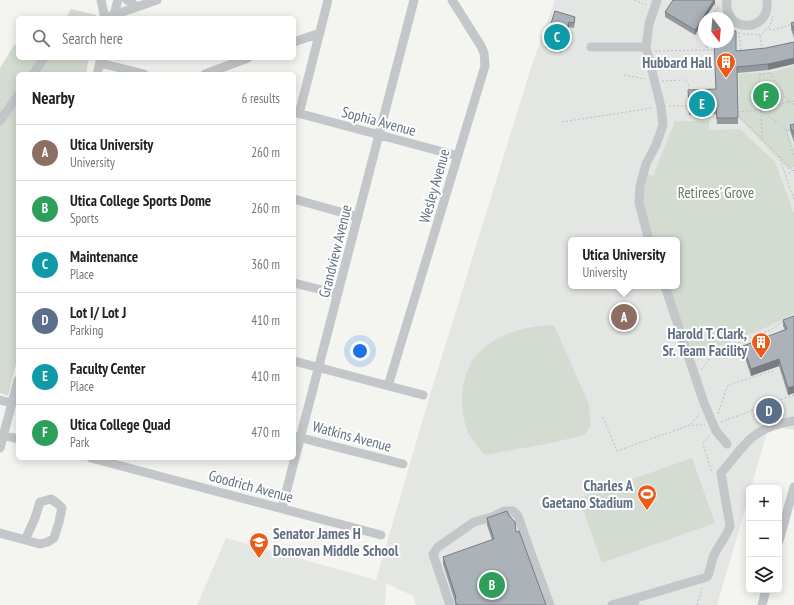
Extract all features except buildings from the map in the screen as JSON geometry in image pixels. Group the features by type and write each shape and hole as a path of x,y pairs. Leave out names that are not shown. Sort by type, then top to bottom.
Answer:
{"street":[{"path":"101,0 104,16"},
{"path":"114,16 118,0"},
{"path":"127,0 137,7"},
{"path":"116,16 158,0"},
{"path":"297,113 328,0"},
{"name":"Grandview Avenue","path":"298,436 319,368 414,0"},
{"name":"Wesley Avenue","path":"388,386 485,66 481,46 452,0"},
{"path":"648,237 639,203 640,186 646,164 656,145 663,125 661,106 649,49 649,24 657,0"},
{"path":"727,0 726,7 730,17 735,22 743,26 752,25 759,22 766,14 768,1"},
{"path":"296,41 320,33"},
{"path":"591,47 649,49"},
{"path":"34,72 43,60"},
{"path":"98,72 101,60 138,72"},
{"path":"210,72 243,60"},
{"path":"0,121 16,98"},
{"name":"Sophia Avenue","path":"297,113 458,156"},
{"path":"296,200 358,217"},
{"path":"296,283 338,294"},
{"path":"666,289 704,403 715,428 727,444"},
{"path":"296,362 423,395"},
{"path":"0,448 16,388"},
{"path":"0,400 12,403"},
{"path":"615,604 635,602 704,578 709,574 715,552 730,526 721,474 752,437 762,431 785,422 794,421"},
{"path":"3,435 16,438"},
{"name":"Watkins Avenue","path":"298,436 403,464"},
{"name":"Goodrich Avenue","path":"99,460 381,535"},
{"name":"Grandview Avenue","path":"282,508 293,460"},
{"path":"782,530 794,487"},
{"path":"0,534 40,544 48,542 54,538 62,508 51,499 40,502 35,518 25,540"},
{"path":"450,605 433,554 438,547 474,522 492,517 504,511 513,511 518,516 528,548 550,605"},
{"path":"762,605 765,593"}],"path":[{"path":"711,2 719,8 715,12"},
{"path":"768,28 776,30 793,24"},
{"path":"734,32 739,31 741,53"},
{"path":"760,35 762,48"},
{"path":"649,49 714,50"},
{"path":"762,139 759,75 770,73 789,102 794,104"},
{"path":"738,112 760,110 794,101"},
{"path":"562,122 661,106 688,106"},
{"path":"760,110 786,129 794,156"},
{"path":"738,115 793,170 785,176"},
{"path":"786,129 794,128"},
{"path":"779,156 794,200"},
{"path":"685,347 694,352 705,354 715,352 767,331 784,321"},
{"path":"767,331 769,336"},
{"path":"754,336 756,341"},
{"path":"744,340 746,345"},
{"path":"697,381 702,369 715,352"},
{"path":"714,478 703,444 715,428 727,387 731,384 773,371"},
{"path":"603,417 617,451 690,425 715,428 794,395"},
{"path":"690,425 700,414 704,403"},
{"path":"697,605 701,596 704,578"}],"shaded area":[{"path":"555,0 794,0 794,430 769,425 752,485 746,485 746,506 717,605 416,605 413,596 386,583 385,605 197,605 226,538 376,580 430,395 530,71"}],"green space":[{"path":"71,9 96,15 96,16 67,16"},
{"path":"14,45 16,46 16,60 89,60 86,72 16,72 16,364 8,396 0,393 0,68"},
{"path":"794,66 794,130 788,132 794,149 794,167 789,170 739,118 739,74 772,72"},
{"name":"Retirees' Grove","path":"675,121 709,121 709,130 740,129 775,162 794,213 794,314 763,329 710,350 693,348 688,345 668,289 680,289 680,237 650,237 641,200 647,174 653,176"},
{"path":"554,325 589,404 591,425 585,435 485,455 469,434 462,410 462,391 464,382 466,374 474,358 487,345 510,333 522,329"},
{"name":"Charles A Gaetano Stadium","path":"692,458 715,523 602,563 579,498"}],"place":[{"name":"Maintenance","path":"557,37"},
{"name":"Hubbard Hall","path":"726,79"},
{"name":"Utica College Quad","path":"766,96"},
{"name":"Faculty Center","path":"702,104"},
{"name":"Utica University","path":"624,317"},
{"name":"Harold T. Clark, Sr. Team Facility","path":"761,359"},
{"name":"Lot I/ Lot J","path":"769,411"},
{"name":"Charles A Gaetano Stadium","path":"647,511"},
{"name":"Senator James H Donovan Middle School","path":"259,559"},
{"name":"Utica College Sports Dome","path":"492,585"}]}
